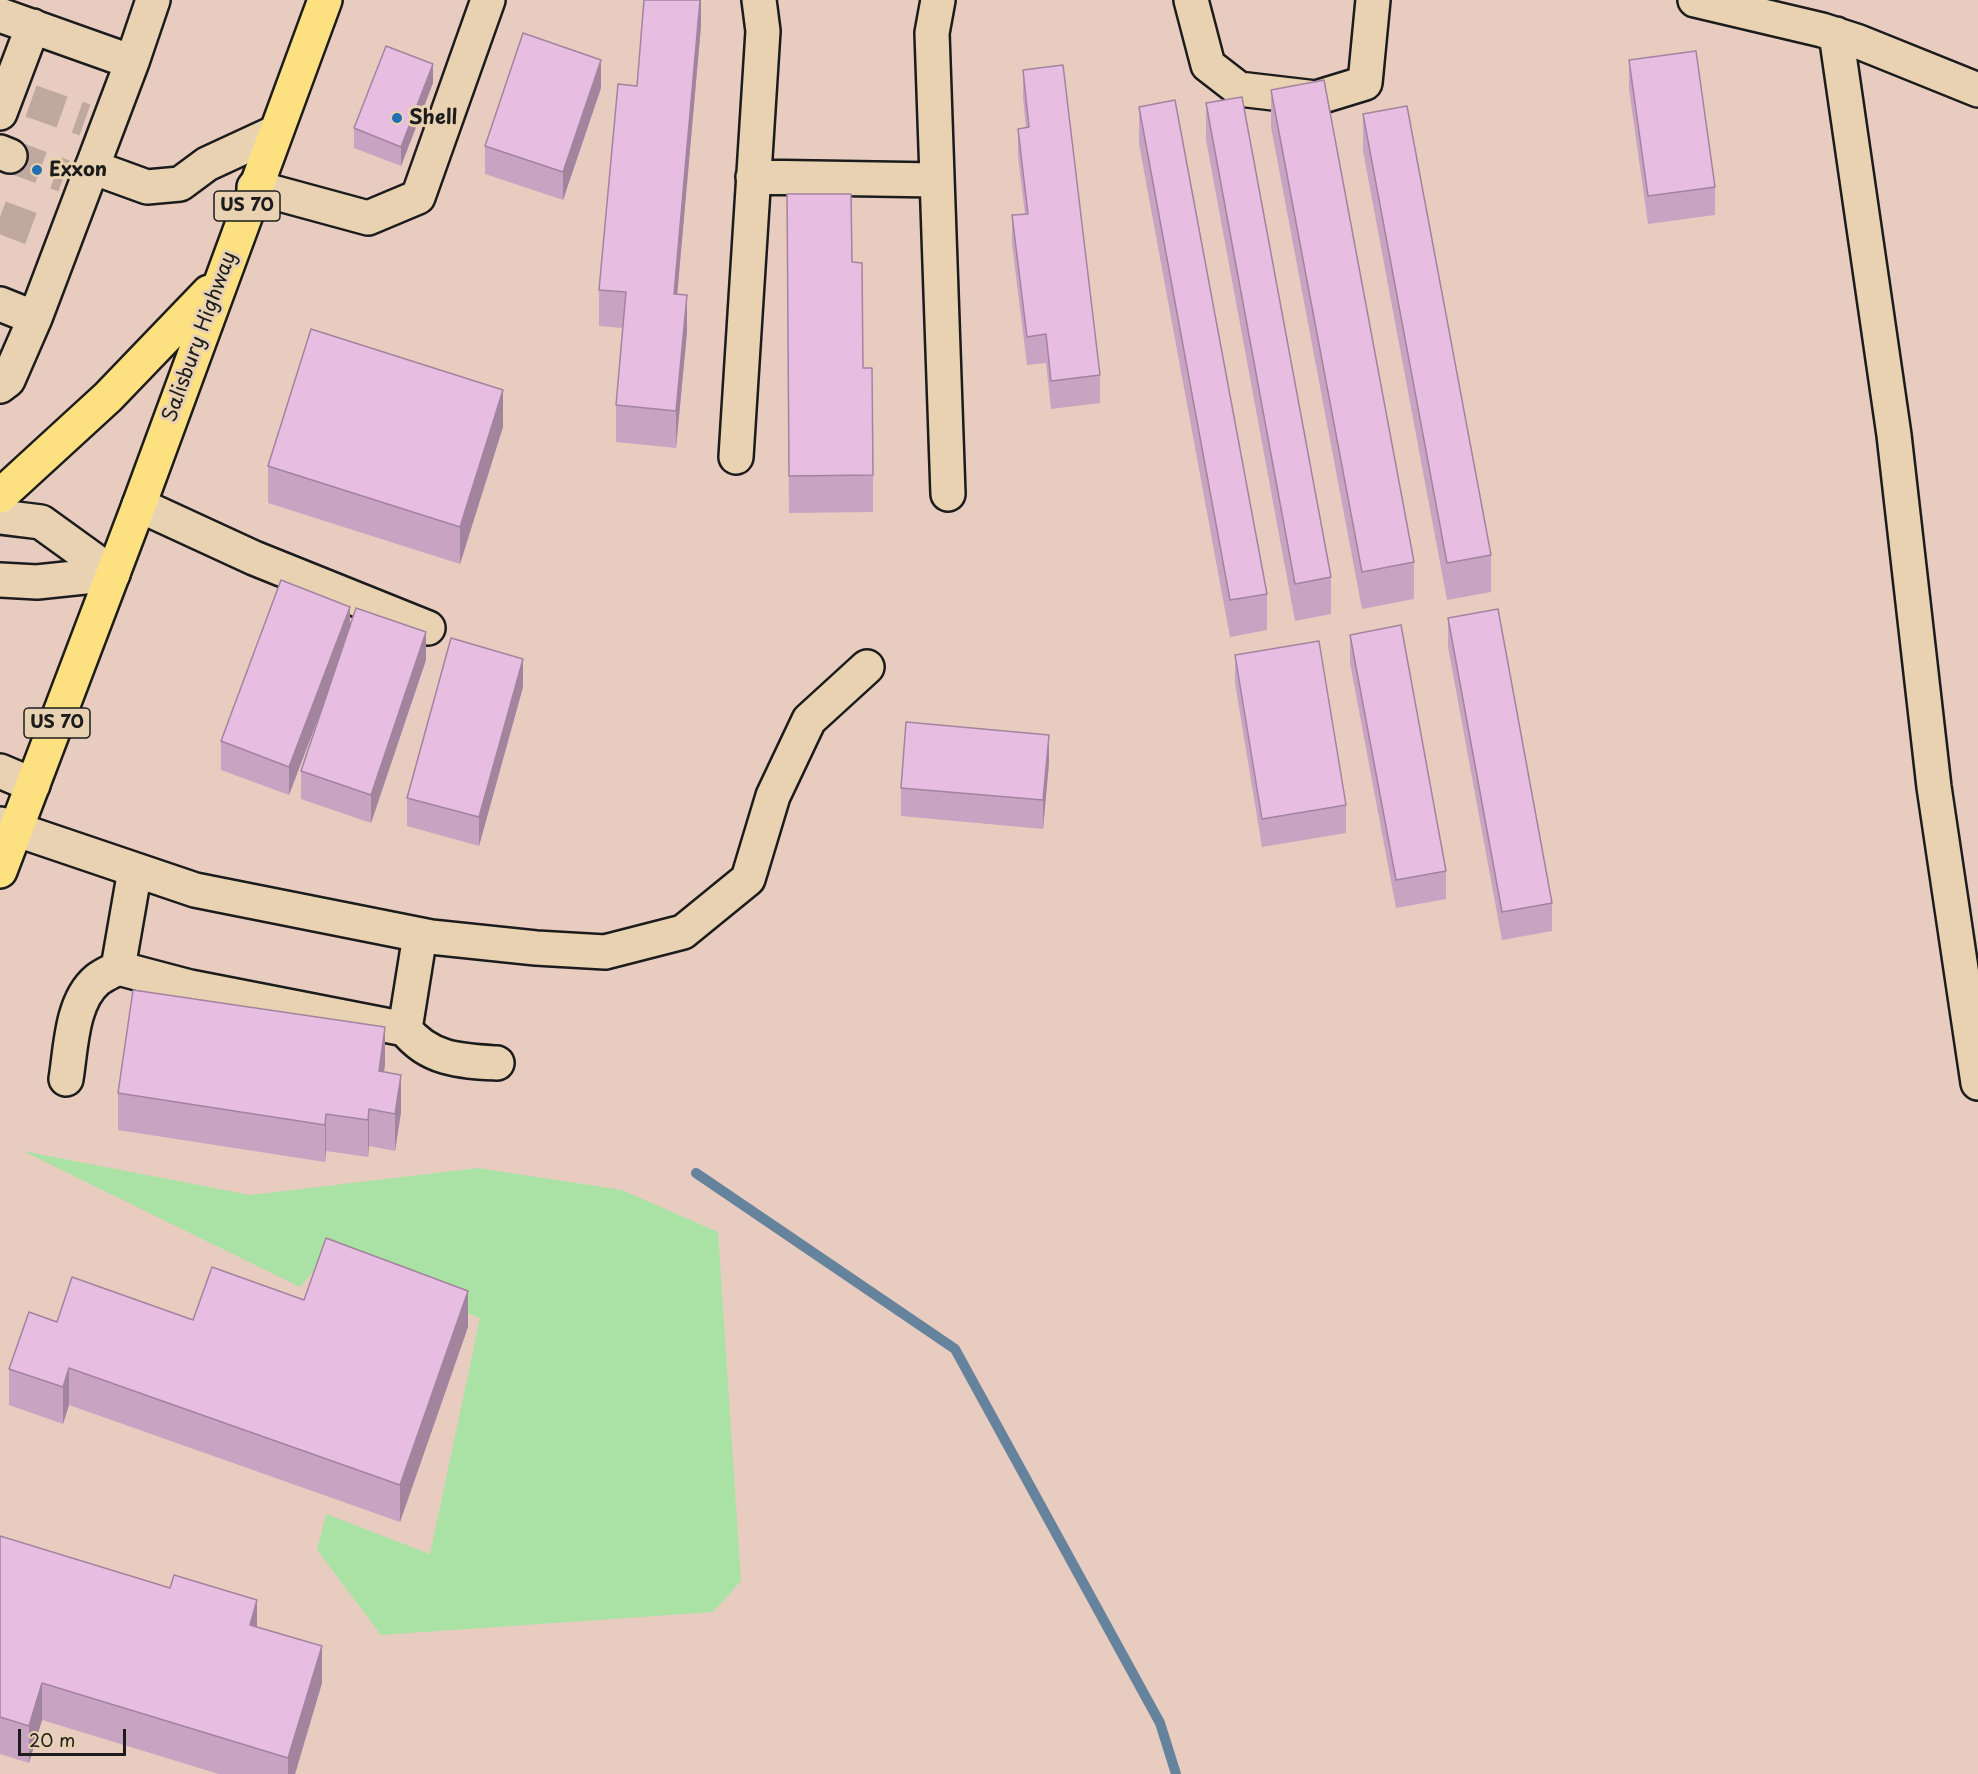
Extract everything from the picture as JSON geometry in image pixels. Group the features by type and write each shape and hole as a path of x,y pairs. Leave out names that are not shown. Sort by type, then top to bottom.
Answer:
{"highway":[{"name":"Salisbury Highway","path":"113,574 254,187 325,0"},
{"path":"0,496 108,397 220,280"},
{"name":"US 70","path":"0,871 8,827 33,785 113,574"}],"street":[{"path":"0,386 8,380 35,318 53,237 81,176 96,124 132,62 153,0"},
{"path":"254,187 368,218 418,197 488,0"},
{"path":"736,457 763,31 759,0"},
{"path":"938,0 932,33 948,494"},
{"path":"1191,0 1208,65 1239,89 1316,98 1365,83 1373,0"},
{"path":"1695,0 1762,7 1978,90"},
{"path":"0,15 132,62"},
{"path":"13,102 33,27"},
{"path":"1836,34 1894,435 1934,787 1977,1071"},
{"path":"81,176 147,187 180,184 207,164 274,133"},
{"path":"753,177 937,180"},
{"path":"0,304 35,318"},
{"path":"139,505 254,558 428,628"},
{"path":"0,517 41,522 113,574"},
{"path":"0,580 37,582 113,574"},
{"path":"8,827 195,890 420,935 536,948 605,952 683,932 748,879 773,796 809,720 867,667"},
{"path":"0,771 33,785"},
{"path":"118,969 135,870"},
{"path":"405,1029 420,935"},
{"path":"66,1079 81,1004 96,981 118,969 190,987 405,1029 415,1042 455,1061 497,1063"}],"green space":[{"path":"23,1151 250,1195 478,1168 622,1190 718,1232 741,1581 713,1612 381,1635 317,1550 326,1514 430,1554 480,1318 342,1269 313,1272 300,1287"}],"building":[{"path":"644,0 700,0 674,294 687,295 676,411 616,405 626,292 599,290 618,84 637,86"},
{"path":"523,33 601,60 563,172 485,146"},
{"path":"386,46 433,64 401,147 354,128"},
{"path":"1696,51 1715,187 1648,196 1629,60"},
{"path":"1063,65 1100,375 1051,381 1046,334 1027,337 1012,215 1028,214 1018,129 1029,127 1023,70"},
{"path":"1324,80 1414,562 1362,572 1271,90"},
{"path":"1242,97 1331,577 1295,584 1206,103"},
{"path":"1175,100 1267,594 1230,600 1139,107"},
{"path":"1407,106 1491,555 1447,563 1363,114"},
{"path":"787,194 851,194 852,262 862,263 863,368 872,368 873,475 789,476"},
{"path":"311,329 503,390 460,527 268,466"},
{"path":"281,580 350,607 289,767 221,741"},
{"path":"356,608 426,632 371,795 301,771"},
{"path":"1498,609 1552,903 1502,912 1448,618"},
{"path":"1401,625 1446,871 1396,880 1350,635"},
{"path":"451,638 523,659 479,817 407,798"},
{"path":"1319,641 1346,805 1262,819 1235,655"},
{"path":"906,722 1049,735 1043,800 901,788"},
{"path":"133,990 385,1027 379,1071 401,1075 395,1114 369,1109 368,1120 326,1114 325,1125 118,1093"},
{"path":"326,1238 468,1291 400,1485 69,1368 63,1387 9,1369 29,1312 57,1322 72,1277 193,1320 212,1267 304,1300"},
{"path":"0,1536 170,1588 174,1575 257,1600 250,1625 322,1646 288,1758 42,1683 29,1726 0,1717"}],"waterway":[{"path":"696,1173 955,1349 1160,1723 1176,1774"}],"tunnel":[{"path":"31,101 85,120"},
{"path":"10,156 64,176"},
{"path":"0,217 43,233"}],"place":[{"name":"Shell","path":"397,118"},
{"name":"Exxon","path":"37,170"}]}
